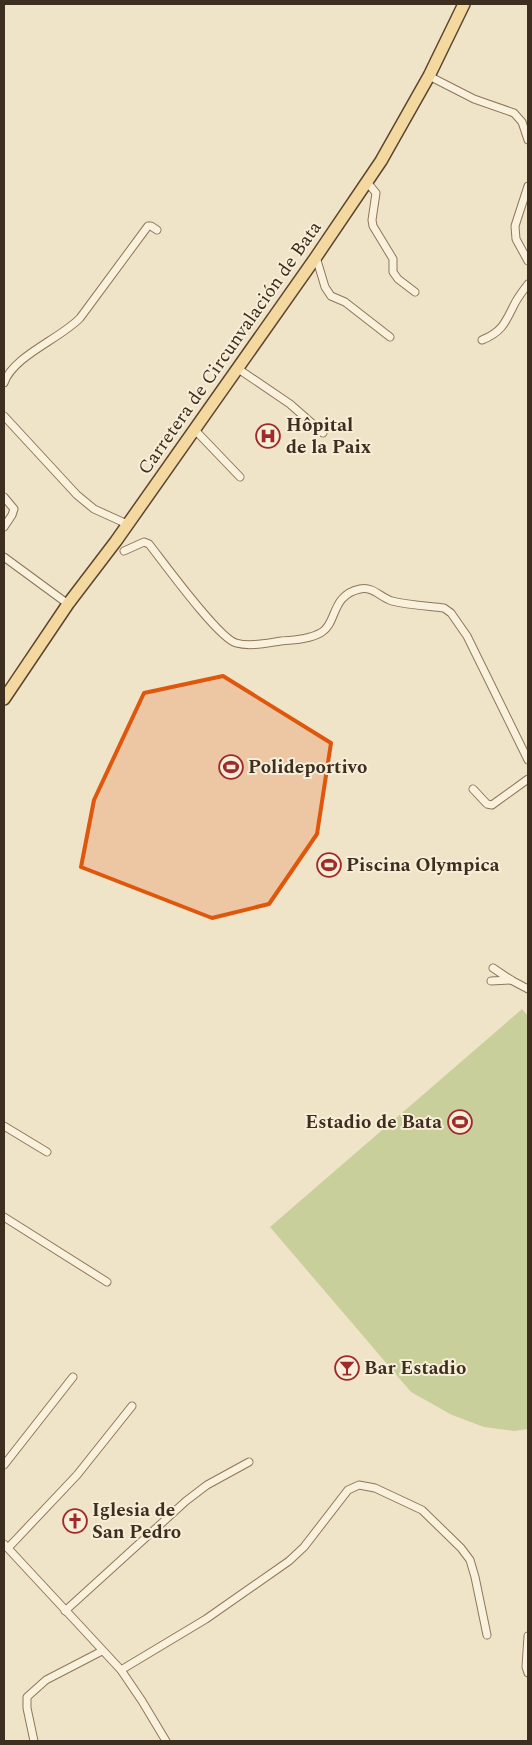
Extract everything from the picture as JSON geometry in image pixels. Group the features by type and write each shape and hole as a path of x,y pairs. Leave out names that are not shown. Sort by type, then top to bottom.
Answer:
{"main road":[{"name":"Carretera de Circunvalación de Bata","path":"4,699 68,604 127,524 367,182 397,135 429,76 464,4"}],"street":[{"path":"429,76 474,99 514,113 522,122 528,140"},
{"path":"367,182 376,193 372,220 373,226 393,259 393,272 398,279 415,292"},
{"path":"528,186 514,233 528,261"},
{"path":"4,383 6,377 20,361 71,327 80,318 148,226 157,230"},
{"path":"316,257 325,287 331,296 345,302 390,337"},
{"path":"482,340 493,336 506,322 514,304 528,284"},
{"path":"237,368 290,404 323,433"},
{"path":"4,416 88,504 105,516 127,524"},
{"path":"194,429 240,477"},
{"path":"4,497 14,509 4,527"},
{"path":"124,551 144,542 149,544 212,623 235,643 251,645 317,635 324,631 337,604 351,593 364,588 370,589 390,600 444,608 451,613 467,636 528,760"},
{"path":"4,557 68,604"},
{"path":"473,789 487,804 492,805 528,779"},
{"path":"494,968 511,980 528,988"},
{"path":"491,981 511,980"},
{"path":"4,1126 47,1152"},
{"path":"4,1217 107,1282"},
{"path":"4,1466 73,1377"},
{"path":"132,1406 77,1474 6,1546 121,1670 166,1741"},
{"path":"65,1611 186,1501 207,1485 249,1462"},
{"path":"121,1670 206,1620 289,1561 304,1547 348,1490 359,1485 375,1488 422,1510 461,1548 470,1560 476,1577 487,1634"},
{"path":"528,1636 526,1667 528,1673"},
{"path":"34,1741 27,1708 27,1697 46,1680 102,1650"}],"highlighted area":[{"path":"223,676 331,743 317,834 269,904 212,918 81,867 94,800 144,693"}],"green space":[{"name":"Estadio de Bata","path":"522,1009 528,1016 528,1429 514,1431 484,1427 452,1415 411,1392 270,1227"}],"place":[{"name":"Hôpital de la Paix","path":"268,436"},
{"name":"Polideportivo","path":"231,767"},
{"name":"Piscina Olympica","path":"329,865"},
{"name":"Estadio de Bata","path":"460,1122"},
{"name":"Bar Estadio","path":"347,1368"},
{"name":"Iglesia de San Pedro","path":"75,1521"}]}
